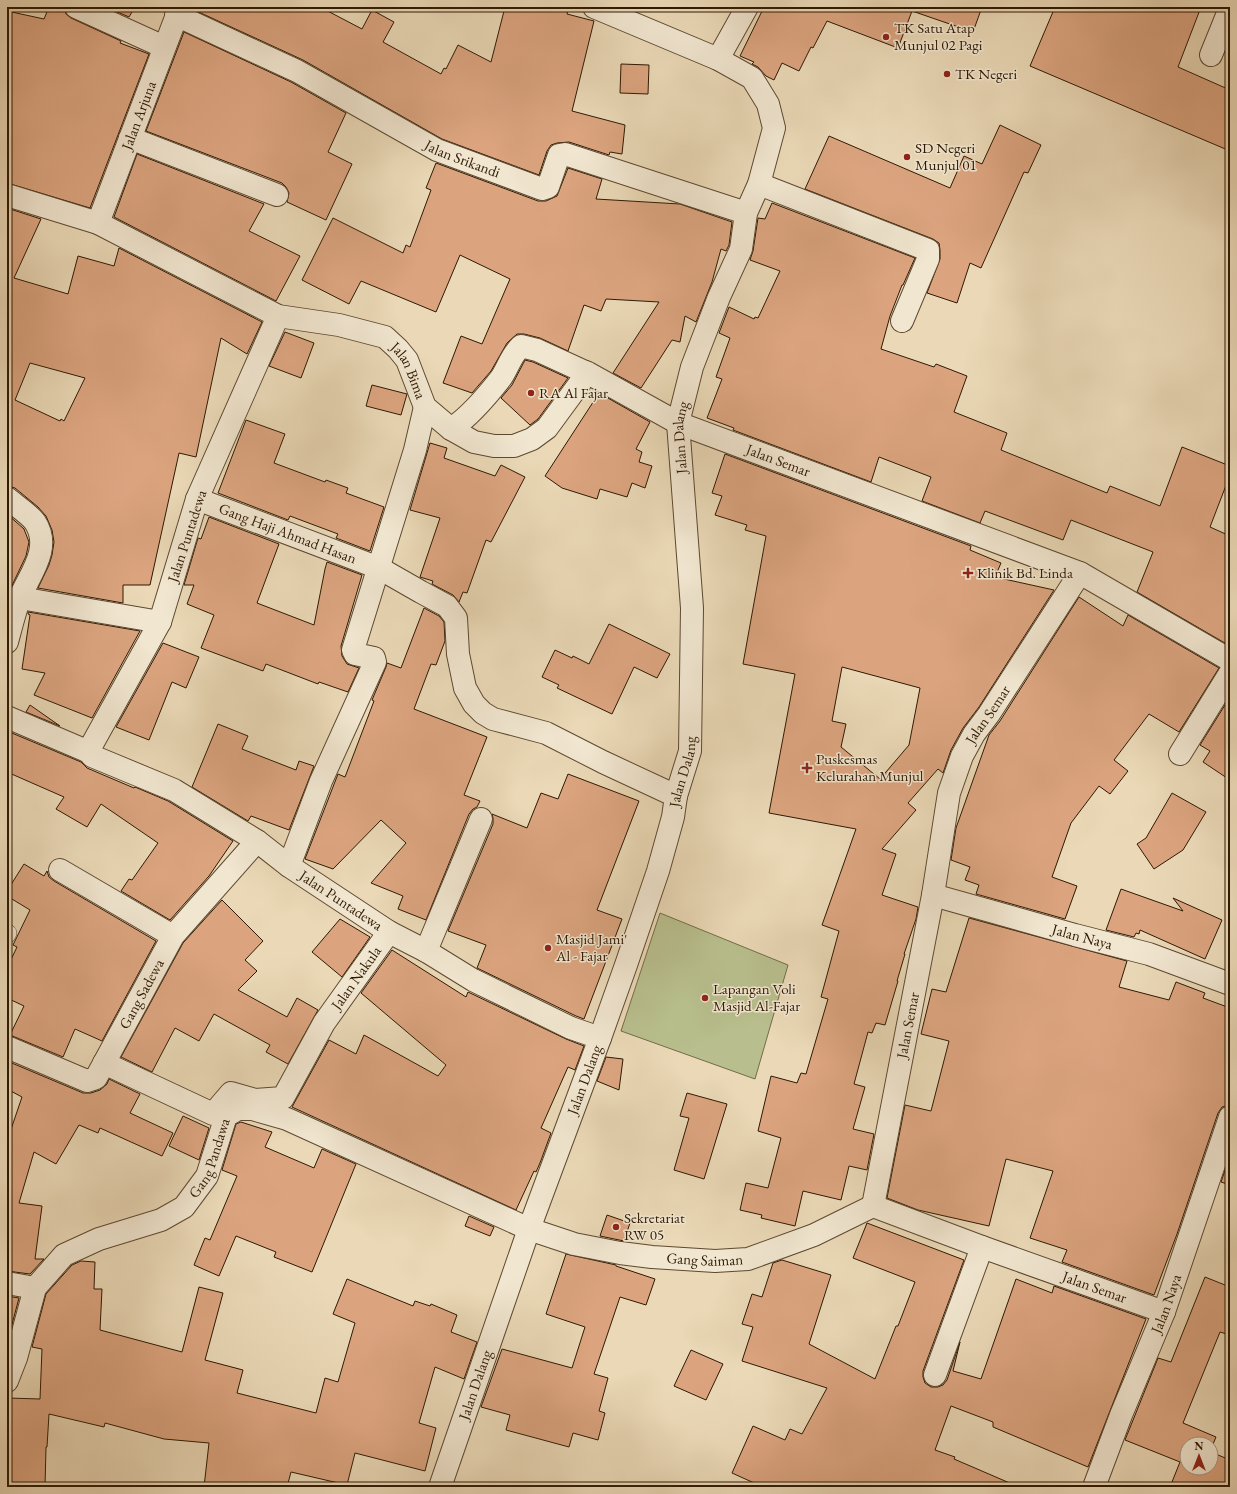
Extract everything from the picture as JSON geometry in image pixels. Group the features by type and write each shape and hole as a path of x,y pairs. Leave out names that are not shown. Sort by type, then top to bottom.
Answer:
{"street":[{"path":"76,7 164,47"},
{"name":"Jalan Dalang","path":"440,1487 529,1229 600,1038 658,871 673,817 676,796 690,751 692,608 678,423 692,367 719,297 741,249 746,213 759,184 774,128 768,104 752,78 718,59 594,7"},
{"path":"718,59 747,7"},
{"path":"1211,55 1230,8"},
{"name":"Jalan Arjuna","path":"98,223 178,11"},
{"name":"Jalan Srikandi","path":"178,11 298,71 437,150 542,189 548,187 559,155 564,154 746,213"},
{"path":"130,138 277,195"},
{"path":"759,184 928,250 928,259 902,321"},
{"name":"Jalan Bima","path":"7,195 98,223 278,316 339,325 385,337 407,360 425,407 451,429 474,442 494,446 514,446 532,439 547,428 580,383 585,372"},
{"name":"Jalan Puntadewa","path":"89,752 160,622 197,499 278,316"},
{"path":"451,429 464,421 502,377 513,354 521,346 537,350 585,372 678,423"},
{"path":"289,866 320,781 375,662 374,658 355,654 353,650 415,450 425,407"},
{"name":"Jalan Semar","path":"678,423 1080,573 1230,660"},
{"path":"7,498 34,522 40,533 41,545 38,560 20,598 7,642"},
{"name":"Gang Haji Ahmad Hasan","path":"197,499 379,568 447,606 456,618 458,654 465,688 474,704 483,713 493,719 546,733 603,762 676,796"},
{"name":"Jalan Semar","path":"1080,573 989,714 974,734 962,756 949,793 933,895 873,1206 982,1247 1164,1312"},
{"path":"20,598 160,622"},
{"path":"1180,754 1230,673"},
{"name":"Jalan Puntadewa","path":"7,717 89,752 92,756 174,790 257,841 289,866 389,932 426,951 473,980 571,1028 600,1038"},
{"path":"426,951 481,818"},
{"name":"Gang Sadewa","path":"7,1047 87,1081 96,1078 173,936 257,841"},
{"path":"60,870 173,936"},
{"name":"Jalan Naya","path":"933,895 1149,954 1230,984"},
{"name":"Jalan Nakula","path":"104,1063 213,1114 231,1093 255,1100 283,1098 324,1023 389,932"},
{"name":"Gang Pandawa","path":"7,1381 16,1358 35,1288 64,1255 99,1239 161,1220 184,1207 207,1176 226,1116 238,1109 252,1109 287,1119 529,1229"},
{"name":"Jalan Naya","path":"1094,1487 1121,1415 1164,1312 1230,1117"},
{"name":"Gang Saiman","path":"529,1229 574,1244 652,1258 714,1261 748,1259 814,1235 873,1206"},
{"path":"935,1375 982,1247"},
{"path":"7,1283 35,1288"}],"green space":[{"name":"Lapangan Voli Masjid Al-Fajar","path":"660,913 788,965 755,1079 621,1031"}],"building":[{"path":"49,7 64,7 66,14 71,18 121,41 120,43 149,54 90,208 7,183 7,11 44,19"},
{"path":"106,7 135,7 129,17"},
{"path":"192,7 320,7 362,29 372,10 394,22 383,42 441,74 444,68 446,69 458,45 491,62 505,7 569,7 567,14 594,21 572,111 625,125 622,154 610,152 609,155 569,142 557,143 551,145 547,151 539,175 442,139 303,60 192,9"},
{"path":"764,7 982,7 973,32 912,11 898,48 827,21 813,48 811,47 799,71 782,63 774,80 766,76 758,67 752,64 754,62 740,56"},
{"path":"1055,7 1201,7 1178,67 1230,90 1230,151 1030,66"},
{"path":"184,32 291,82 346,113 328,152 352,164 326,220 287,202 289,193 282,183 146,131"},
{"path":"621,64 649,65 648,94 620,93"},
{"path":"1000,125 1041,145 1028,173 1024,172 981,268 970,263 957,303 927,293 940,259 939,243 933,239 805,189 829,136 950,188 964,156 982,164"},
{"path":"137,154 264,204 249,231 300,256 276,301 114,217"},
{"path":"436,163 538,201 546,201 557,196 568,168 602,179 596,199 680,204 732,222 729,245 726,251 721,249 712,282 696,322 685,316 680,342 672,340 641,388 613,373 659,302 606,299 601,311 584,305 568,351 540,338 517,334 507,343 491,371 472,393 443,383 461,336 482,344 510,279 460,255 436,312 361,281 349,304 302,280 333,218 403,253 406,245 410,247 431,190 426,188"},
{"path":"772,203 915,258 902,285 890,316 881,349 934,367 936,364 967,376 954,412 1007,433 1001,450 1107,493 1110,486 1160,506 1182,447 1230,466 1230,475 1210,527 1230,536 1230,646 1137,592 1153,552 1071,520 1063,540 985,511 980,523 922,501 931,477 879,457 871,482 733,430 734,428 707,418 722,379 716,377 730,338 719,333 729,307 754,319 755,317 758,318 780,271 750,260 753,251 758,218 765,219"},
{"path":"7,208 41,219 14,278 68,294 78,256 114,266 119,248 262,322 247,354 221,338 196,457 179,453 150,585 123,585 123,603 38,588 52,555 54,542 52,530 46,516 38,507 15,488 7,486","holes":["30,363 85,378 64,421 61,419 60,421 15,400"]},
{"path":"285,332 314,343 301,378 269,366"},
{"name":"RA Al Fajar","path":"525,360 533,362 568,378 538,419 530,425 501,398 512,385"},
{"path":"372,385 407,394 401,415 366,406"},
{"path":"599,393 650,422 636,449 642,452 639,462 652,466 645,488 632,483 627,497 600,489 597,499 562,488 545,476"},
{"path":"246,420 285,434 274,463 325,482 326,480 348,488 346,493 384,507 370,551 336,538 338,534 290,516 288,520 218,493"},
{"path":"430,443 447,448 444,458 495,476 501,465 525,477 491,542 486,540 467,593 463,592 459,602 453,595 432,584 433,581 420,577 440,518 410,510"},
{"path":"725,454 971,546 970,550 1001,563 995,577 1054,590 979,707 963,728 951,750 943,773 938,769 908,803 916,810 882,849 896,854 882,895 918,907 916,919 904,954 885,1025 876,1023 872,1033 868,1032 854,1084 865,1087 853,1129 874,1134 867,1170 849,1166 841,1200 803,1191 795,1226 761,1218 762,1215 740,1210 746,1183 768,1188 781,1138 758,1131 771,1076 797,1083 801,1073 806,1074 828,999 821,997 839,931 822,925 856,829 769,813 795,674 743,664 766,536 745,530 747,525 715,515 722,496 712,493","holes":["842,667 920,688 909,745 880,779 841,747 846,724 832,721"]},
{"path":"7,514 24,529 29,542 26,556 7,596"},
{"path":"209,517 279,544 257,603 314,625 327,562 362,575 341,646 342,656 347,664 359,668 348,692 319,682 318,684 266,664 263,671 201,648 214,615 187,604 194,585 184,585 198,538 201,539"},
{"path":"1079,597 1123,626 1128,615 1219,668 1179,732 1149,714 1114,760 1128,771 1110,794 1099,786 1071,823 1052,877 1077,886 1065,919 976,894 979,885 965,880 970,867 951,860 956,828 989,735 1000,721"},
{"path":"424,608 439,616 444,622 445,641 436,665 431,664 414,709 487,737 464,795 480,801 477,807 469,814 426,920 398,909 403,896 371,883 406,843 381,820 333,869 305,859 338,774 345,777 374,701 372,700 387,663 401,668"},
{"path":"28,612 140,631 92,718 34,695 45,673 22,669 30,615"},
{"path":"609,624 670,654 657,678 634,667 612,714 557,688 559,685 542,677 555,650 572,658 573,656 589,664"},
{"path":"163,643 199,657 186,688 172,682 149,740 116,727"},
{"path":"1230,697 1230,780 1203,762 1210,751 1200,745"},
{"path":"30,705 60,726 26,712"},
{"path":"218,724 248,736 242,749 296,770 299,761 314,766 289,830 251,816 248,821 192,787"},
{"path":"7,731 81,762 87,768 168,801 233,841 209,876 170,920 121,891 129,879 132,880 158,843 101,804 87,827 56,809 64,797 7,772"},
{"name":"Masjid Jami' Al - Fajar","path":"568,774 639,801 597,910 622,919 584,1019 477,968 486,945 448,931 493,824 492,814 527,828 541,793 558,799"},
{"path":"1172,793 1206,812 1183,850 1154,869 1137,844 1146,838"},
{"path":"24,864 44,876 47,871 49,877 54,881 156,941 102,1041 75,1029 63,1057 10,1035 24,1006 7,998 7,968 17,947 13,945 30,910 7,896 7,891"},
{"path":"1121,889 1183,911 1173,898 1222,920 1205,959 1140,930 1139,934 1136,933 1134,937 1106,930"},
{"path":"222,900 263,941 245,960 257,971 238,990 287,1017 297,998 318,1010 288,1064 266,1052 270,1045 214,1014 199,1041 175,1028 152,1072 121,1057 183,943"},
{"path":"969,918 1127,961 1119,987 1169,1000 1176,982 1205,993 1203,998 1230,1008 1230,1105 1222,1107 1218,1113 1177,1234 1154,1295 1062,1262 1067,1250 1030,1238 1053,1171 1006,1159 989,1226 918,1210 887,1198 905,1105 931,1111 949,1041 921,1034 932,989 946,992"},
{"path":"340,919 370,937 342,977 312,952"},
{"path":"392,950 466,997 468,992 566,1039 584,1046 575,1070 568,1067 541,1128 551,1133 536,1172 534,1171 516,1210 292,1107 329,1040 356,1054 364,1035 438,1076 446,1065 361,993"},
{"path":"606,1057 623,1059 619,1090 597,1081"},
{"path":"7,1061 83,1093 91,1093 100,1090 107,1084 109,1079 140,1094 130,1113 173,1133 162,1156 100,1128 98,1133 79,1125 56,1164 34,1152 19,1203 42,1206 35,1259 44,1259 30,1274 7,1271 7,1141 22,1097 7,1089"},
{"path":"687,1093 727,1104 704,1179 674,1170 689,1118 680,1116"},
{"path":"183,1116 209,1128 199,1160 169,1146"},
{"path":"241,1122 272,1132 265,1147 314,1168 322,1149 356,1164 312,1272 274,1257 276,1252 236,1236 219,1276 194,1265 205,1238 210,1240 237,1176 222,1170 236,1124"},
{"path":"1230,1156 1230,1185 1221,1182"},
{"name":"Sekretariat RW 05","path":"607,1215 630,1223 624,1241 600,1236"},
{"path":"469,1216 494,1227 490,1236 465,1226"},
{"path":"867,1223 964,1260 923,1371 925,1383 931,1387 943,1385 947,1380 960,1342 953,1371 981,1379 1016,1279 1052,1293 1054,1286 1146,1319 1088,1467 993,1427 993,1422 951,1406 935,1450 955,1457 954,1459 1019,1487 763,1487 732,1473 753,1426 785,1440 790,1429 802,1434 827,1388 742,1361 753,1327 742,1324 752,1294 762,1297 773,1263 782,1260 831,1275 809,1344 875,1379 915,1282 853,1258"},
{"path":"566,1254 616,1265 655,1279 646,1305 620,1297 594,1374 608,1378 599,1411 605,1413 598,1440 573,1433 569,1447 506,1430 510,1415 481,1407 502,1349 572,1368 585,1327 546,1314"},
{"path":"81,1261 95,1262 94,1289 102,1289 100,1330 182,1352 199,1287 223,1293 205,1360 243,1370 237,1393 316,1413 325,1378 338,1382 355,1323 333,1314 347,1279 413,1306 415,1301 430,1306 431,1304 457,1315 451,1332 477,1342 464,1379 435,1367 419,1423 436,1428 425,1471 355,1453 347,1485 291,1472 287,1487 204,1487 209,1443 164,1439 105,1423 104,1427 49,1414 45,1487 7,1487 8,1398 40,1399 42,1349 32,1347 46,1294 72,1265"},
{"path":"1205,1277 1230,1287 1230,1335 1220,1332 1183,1423 1214,1436 1179,1436 1179,1462 1125,1440 1158,1358 1171,1362"},
{"path":"7,1296 19,1298 7,1343"},
{"path":"691,1350 723,1364 706,1400 674,1386"},
{"path":"1219,1455 1230,1460 1230,1487 1170,1487 1179,1464 1179,1476 1219,1476"}],"place":[{"name":"TK Satu Atap Munjul 02 Pagi","path":"886,37"},
{"name":"TK Negeri","path":"947,74"},
{"name":"SD Negeri Munjul 01","path":"907,157"},
{"name":"RA Al Fajar","path":"531,393"},
{"name":"Klinik Bd. Linda","path":"968,573"},
{"name":"Puskesmas Kelurahan Munjul","path":"807,768"},
{"name":"Masjid Jami' Al - Fajar","path":"548,948"},
{"name":"Lapangan Voli Masjid Al-Fajar","path":"705,998"},
{"name":"Sekretariat RW 05","path":"616,1227"}]}
